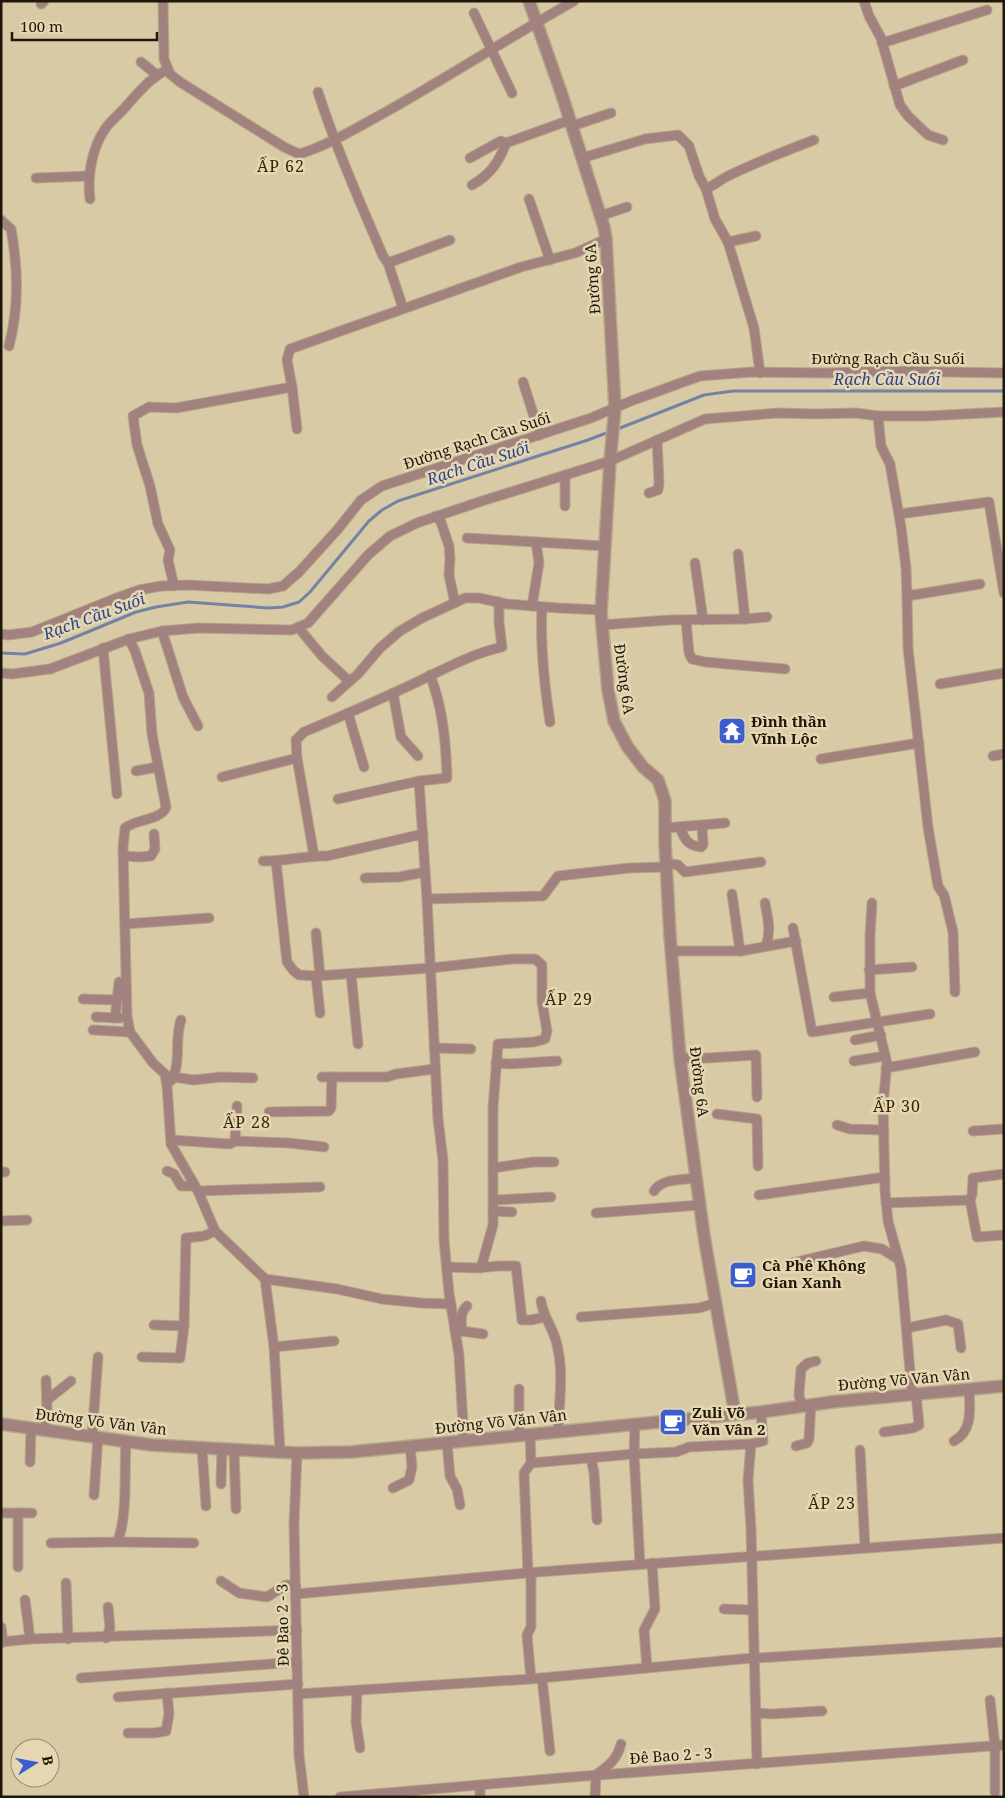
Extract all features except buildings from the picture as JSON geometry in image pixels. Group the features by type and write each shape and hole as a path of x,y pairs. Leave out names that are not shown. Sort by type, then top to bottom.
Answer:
{"street":[{"path":"163,1 164,59 170,74 284,147 299,154 335,140 574,1"},
{"name":"Đường 6A","path":"529,1 571,123 606,239 615,411 601,625 608,690 614,721 627,746 644,767 658,780 665,801 666,865 680,1058 700,1205 735,1414"},
{"path":"864,1 882,43 900,105 928,136 943,140"},
{"path":"882,43 987,10"},
{"path":"474,13 512,93"},
{"path":"894,86 963,60"},
{"path":"141,62 157,75"},
{"path":"90,199 89,176 96,145 105,128 146,82 168,69"},
{"path":"318,92 329,126 356,193 383,256 388,263 403,308"},
{"path":"470,158 501,141 506,143 611,113"},
{"path":"582,158 645,139 678,135 689,146 699,176 706,189 715,219 728,242 754,328 760,373"},
{"path":"706,189 722,179 770,157 814,140"},
{"path":"472,184 484,179 497,164 506,143"},
{"path":"36,178 89,176"},
{"path":"529,199 550,260"},
{"path":"600,216 627,207"},
{"path":"1,220 12,229 16,256 15,311 9,346"},
{"path":"728,242 756,236"},
{"path":"297,429 287,360 290,349 521,267 575,253 606,239"},
{"path":"388,263 450,240"},
{"name":"Đường Rạch Cầu Suối","path":"1,634 32,632 139,590 174,586 268,588 283,586 338,529 360,500 382,486 615,411 700,376 728,373 890,371 1004,374"},
{"path":"523,382 540,435"},
{"path":"174,586 168,560 170,550 158,524 150,486 137,445 134,416 149,407 176,408 292,387"},
{"path":"1,673 12,674 50,670 103,648 162,630 199,628 292,630 308,623 368,555 390,536 436,516 611,458 705,419 778,413 856,413 878,416 926,416 1004,412"},
{"path":"878,416 881,446 890,464 899,514 906,568 908,648 928,827 938,886 944,895 953,932 955,992"},
{"path":"649,493 658,490 657,440"},
{"path":"565,506 566,474"},
{"path":"899,514 989,502 1004,593"},
{"path":"436,516 441,522 449,546 449,575 455,603"},
{"path":"467,538 605,546"},
{"path":"532,606 539,563 536,542"},
{"path":"738,554 745,619"},
{"path":"695,563 703,620"},
{"path":"907,596 980,584"},
{"path":"332,697 358,674 380,648 400,631 422,618 465,598 479,598 542,607 602,610"},
{"path":"314,856 297,758 296,740 304,732 430,675 483,652 502,647 499,622 500,602"},
{"path":"542,607 543,673 550,722"},
{"path":"601,625 767,617"},
{"path":"686,621 689,653 692,659 705,662 785,669"},
{"path":"298,627 322,656 349,681"},
{"path":"162,630 183,697 198,726"},
{"path":"129,639 135,651 148,693 157,767 166,806 165,810 157,816 134,823 125,828 125,924 128,1019 130,1032 153,1063 165,1074 171,1144 197,1188 215,1231 265,1279 337,1289 382,1299 451,1304"},
{"path":"103,648 117,794"},
{"path":"940,684 1004,673"},
{"path":"338,799 418,781 447,778 447,751 443,723 438,695 430,675"},
{"path":"393,693 401,737 418,756"},
{"path":"348,713 364,767"},
{"path":"821,759 919,743"},
{"path":"993,756 1004,754"},
{"path":"222,777 297,758"},
{"path":"136,771 157,767"},
{"path":"418,781 427,899 438,1119 443,1160 444,1240 451,1304 459,1331"},
{"path":"665,828 725,824"},
{"path":"680,827 685,840 693,847 701,847 704,845 702,825"},
{"path":"124,856 151,856 155,849 154,834"},
{"path":"263,861 327,856 423,834"},
{"path":"276,861 287,962 292,970 299,975 351,974 513,959 535,959 542,965 542,1002 547,1031 545,1039 534,1042 498,1044 493,1108 494,1200 492,1225 481,1268"},
{"path":"427,899 543,896 558,876 666,865 678,865 685,872 761,862"},
{"path":"365,878 399,877 425,872"},
{"path":"732,894 740,951"},
{"path":"765,903 769,922 769,937 766,946"},
{"path":"872,903 870,992 881,1035 886,1068 884,1130 886,1204 888,1221 901,1268 919,1425 913,1428 884,1432"},
{"path":"125,924 209,918"},
{"path":"793,928 812,1032 930,1014"},
{"path":"316,934 320,1013"},
{"path":"671,950 740,951 796,941"},
{"path":"870,970 912,968"},
{"path":"351,974 358,1044"},
{"path":"115,1018 118,982"},
{"path":"834,997 870,992"},
{"path":"83,999 117,1000"},
{"path":"96,1017 128,1019"},
{"path":"167,1086 173,1077 177,1057 178,1028 181,1020"},
{"path":"93,1030 130,1032"},
{"path":"855,1040 881,1035"},
{"path":"434,1048 471,1049"},
{"path":"886,1068 975,1052"},
{"path":"680,1058 756,1056 758,1097"},
{"path":"854,1061 885,1056"},
{"path":"496,1063 557,1061"},
{"path":"322,1077 387,1077 435,1069"},
{"path":"173,1077 194,1080 221,1077 252,1078"},
{"path":"269,1112 329,1111 331,1108 332,1077"},
{"path":"235,1141 237,1106"},
{"path":"717,1114 757,1119 758,1166"},
{"path":"837,1125 850,1130 884,1130"},
{"path":"973,1131 1004,1129"},
{"path":"171,1140 230,1144 235,1141 288,1143 324,1147"},
{"path":"493,1168 533,1162 554,1162"},
{"path":"167,1171 174,1174 181,1186 197,1188 320,1187"},
{"path":"1004,1174 973,1178 970,1200 977,1237 1004,1235"},
{"path":"654,1191 658,1185 669,1181 696,1178"},
{"path":"759,1195 885,1178"},
{"path":"494,1200 551,1197"},
{"path":"886,1204 970,1200"},
{"path":"596,1213 700,1205"},
{"path":"493,1211 512,1212"},
{"path":"1,1221 27,1220"},
{"path":"142,1357 180,1358 184,1326 186,1238 204,1236 215,1231"},
{"path":"792,1263 864,1246 882,1249 898,1259"},
{"path":"447,1267 516,1266 522,1320 544,1317"},
{"path":"265,1279 274,1347 280,1451"},
{"path":"541,1301 544,1317 553,1331 558,1345 560,1371 558,1431"},
{"path":"581,1317 699,1308 716,1303"},
{"path":"464,1441 459,1331 464,1309 467,1306"},
{"path":"907,1328 946,1320 958,1324 961,1348"},
{"path":"154,1325 184,1326"},
{"path":"459,1331 483,1334"},
{"path":"274,1347 334,1341"},
{"path":"94,1495 98,1357"},
{"path":"796,1446 807,1443 809,1439 806,1405 799,1395 801,1370 808,1363 816,1361"},
{"path":"45,1430 46,1380"},
{"path":"47,1400 71,1381"},
{"name":"Đường Võ Văn Vân","path":"1,1424 152,1445 234,1450 351,1452 1004,1386"},
{"path":"519,1389 524,1434 531,1462 524,1473 531,1627 527,1635 531,1679"},
{"path":"954,1441 960,1438 966,1431 970,1410 969,1389"},
{"path":"531,1462 676,1452 689,1447 751,1444 763,1441 761,1412"},
{"path":"635,1424 634,1454 640,1564"},
{"path":"30,1462 31,1428"},
{"path":"116,1542 121,1534 126,1441"},
{"path":"447,1443 450,1476 457,1489 460,1506"},
{"path":"751,1444 748,1480 757,1712 757,1764"},
{"path":"394,1488 410,1480 412,1467 410,1446"},
{"path":"202,1448 206,1506"},
{"path":"221,1484 222,1449"},
{"path":"234,1450 236,1509"},
{"path":"860,1450 865,1548"},
{"name":"Đê Bao 2 - 3","path":"297,1452 294,1525 299,1755 304,1797"},
{"path":"591,1459 594,1472 597,1520"},
{"path":"1,1513 32,1513"},
{"path":"18,1513 18,1567"},
{"path":"221,1581 238,1593 267,1597 286,1585 296,1590 1004,1538"},
{"path":"51,1543 194,1543"},
{"path":"647,1668 644,1630 655,1609 652,1563"},
{"path":"66,1583 68,1639"},
{"path":"25,1600 30,1639"},
{"path":"106,1638 110,1628 108,1606"},
{"path":"724,1609 752,1610"},
{"path":"1,1627 2,1642 30,1639 106,1638 297,1630"},
{"path":"118,1697 167,1693 298,1689 357,1691 531,1679 754,1659 1004,1642"},
{"path":"81,1678 297,1662"},
{"path":"542,1678 550,1751"},
{"path":"357,1691 356,1722 360,1748"},
{"path":"128,1734 166,1731 168,1714 167,1693"},
{"path":"990,1700 1000,1745 995,1792"},
{"path":"757,1712 772,1714 822,1711"},
{"path":"595,1797 596,1775 614,1761 619,1753 621,1744"},
{"name":"Đê Bao 2 - 3","path":"340,1797 410,1794 480,1785 596,1775 1000,1745"},
{"path":"480,1785 480,1797"}],"waterway":[{"name":"Rạch Cầu Suối","path":"615,430 704,395 733,391 1004,391"},
{"name":"Rạch Cầu Suối","path":"1,653 25,654 61,643 136,612 156,607 188,602 269,608 283,607 299,602 310,592 369,521 382,510 398,501 609,432"}],"place":[{"name":"Đình thần Vĩnh Lộc","path":"732,731"},
{"name":"Cà Phê Không Gian Xanh","path":"743,1275"},
{"name":"Zuli Võ Văn Vân 2","path":"673,1422"}],"district":[{"name":"ẤP 62","path":"281,166"},
{"name":"ẤP 29","path":"569,999"},
{"name":"ẤP 30","path":"897,1106"},
{"name":"ẤP 28","path":"247,1122"},
{"name":"ẤP 23","path":"832,1503"}]}
